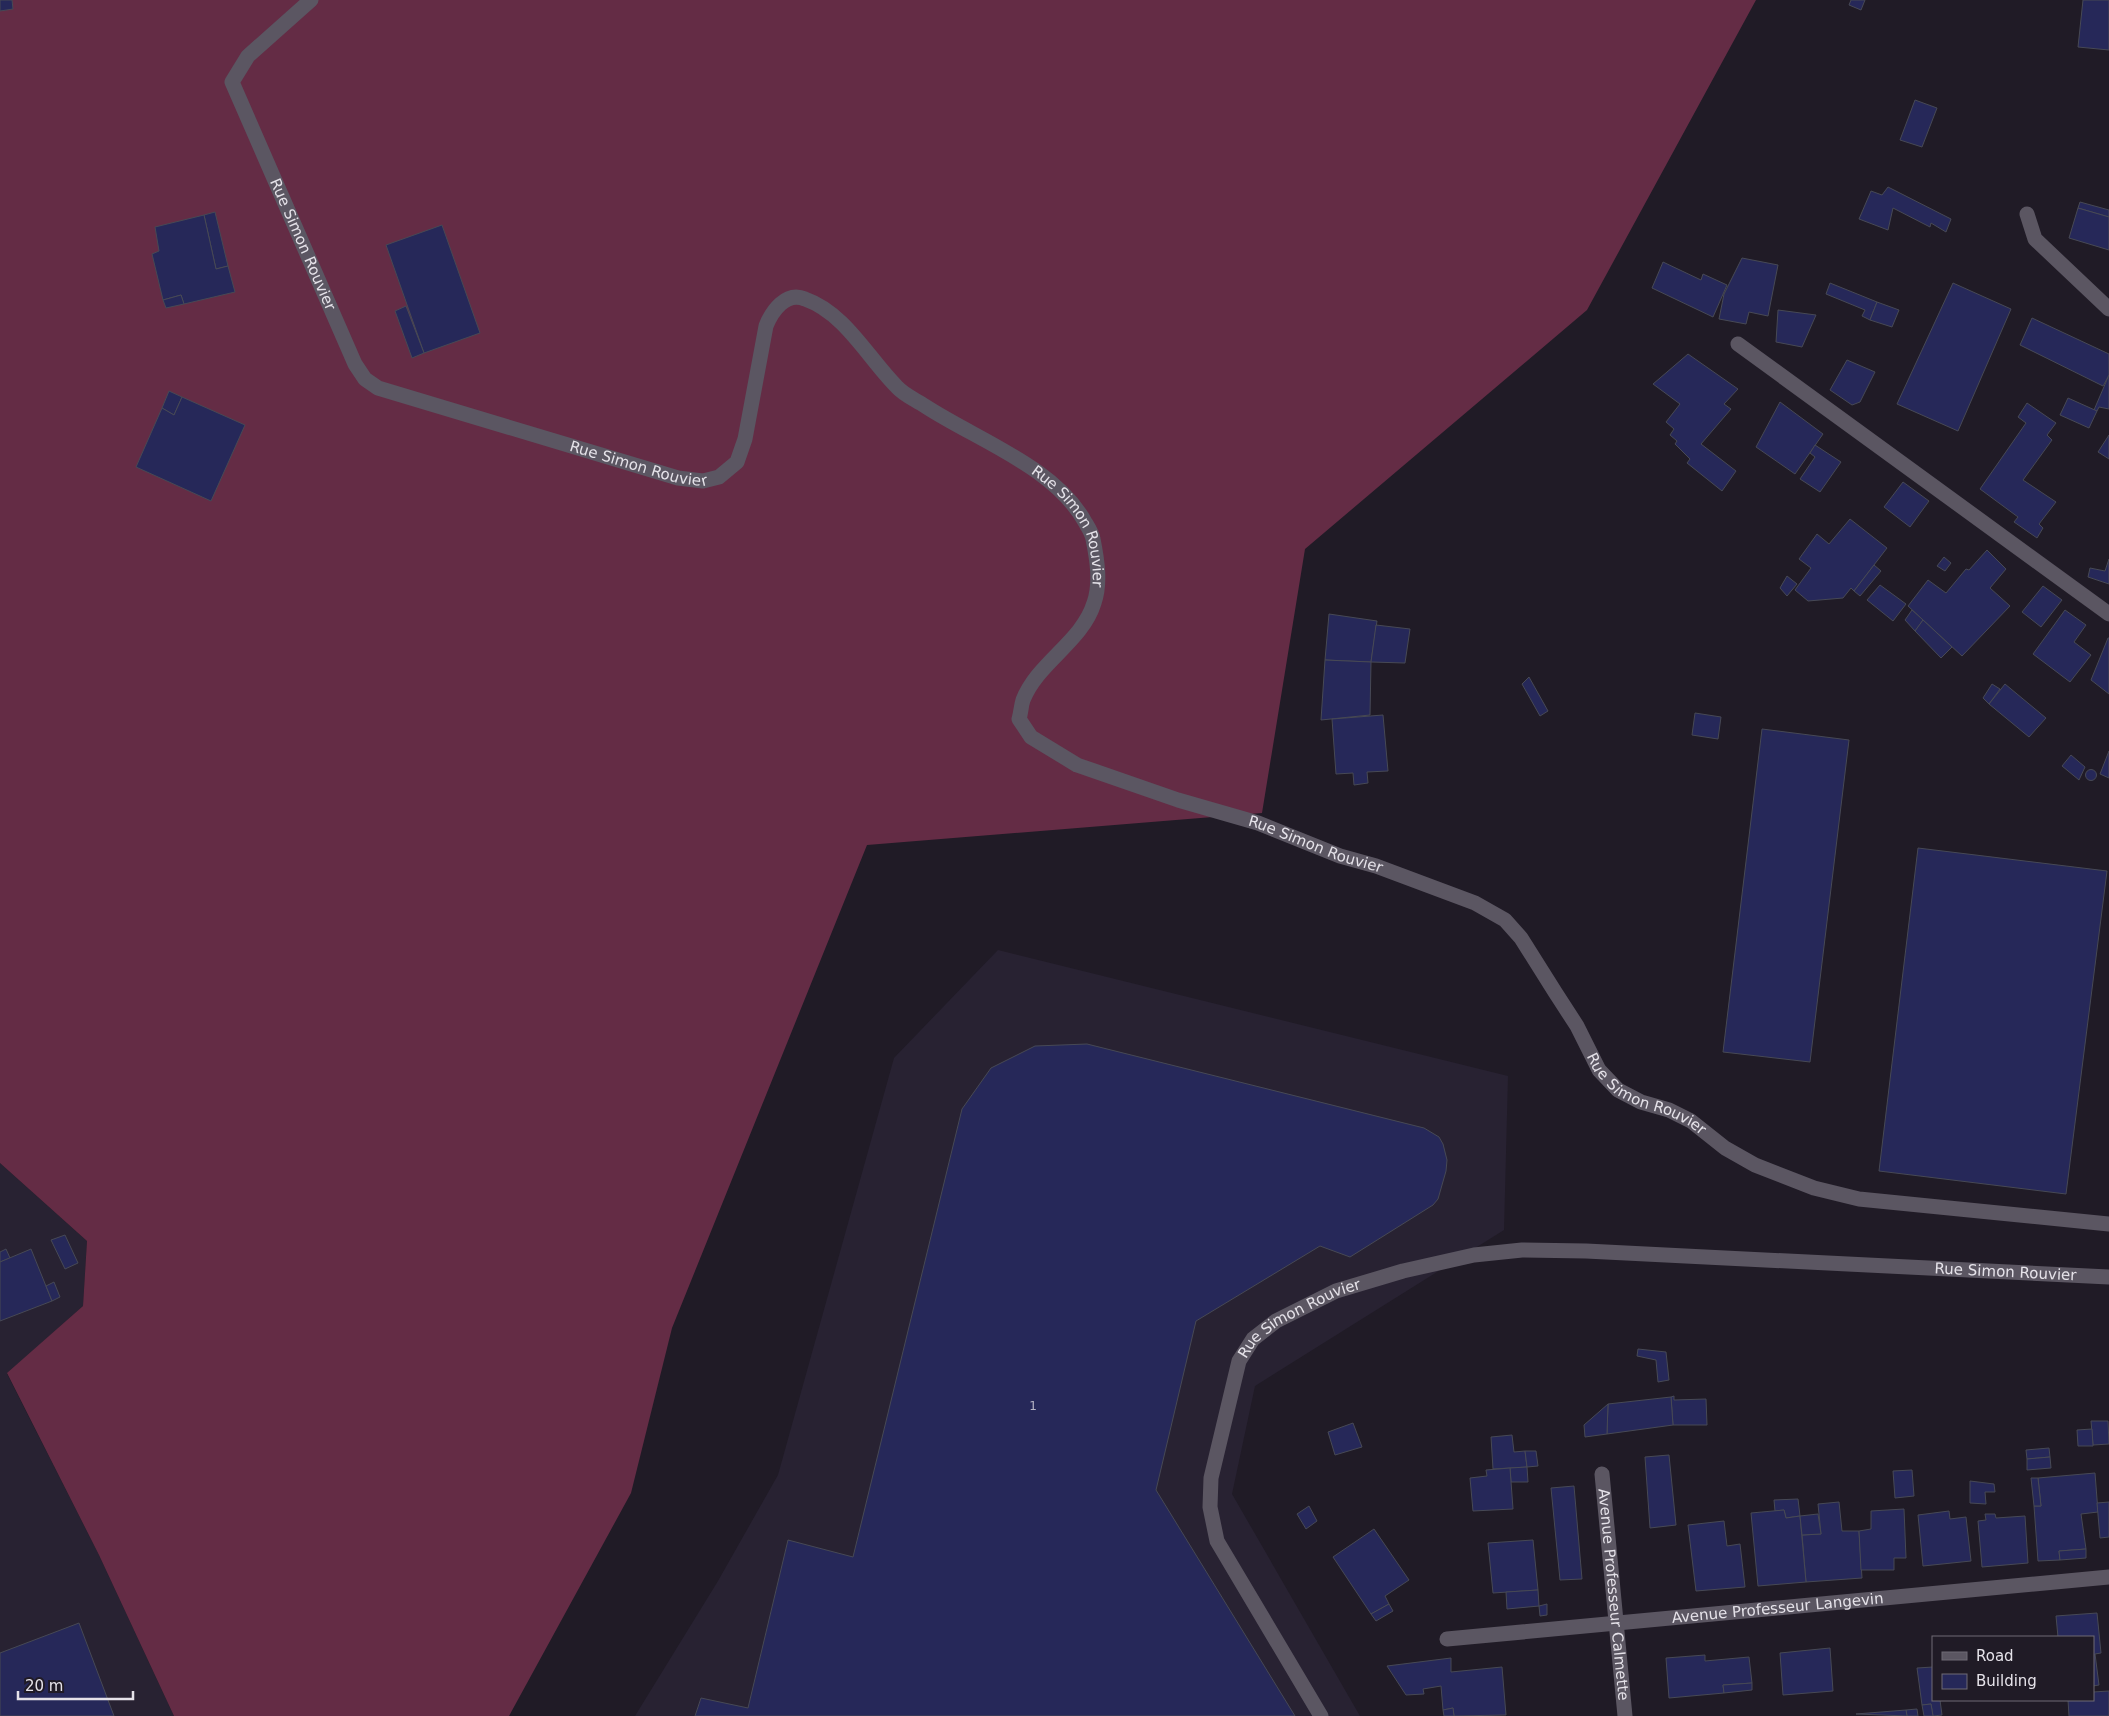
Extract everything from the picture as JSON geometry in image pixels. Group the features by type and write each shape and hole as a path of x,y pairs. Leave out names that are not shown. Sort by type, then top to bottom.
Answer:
{"street":[{"name":"Rue Simon Rouvier","path":"311,0 248,56 232,82 355,364 365,379 378,388 678,478 703,481 719,477 737,462 745,439 766,326 772,311 787,299 803,298 823,308 852,335 898,388 946,420 1033,467 1078,509 1093,536 1098,574 1094,603 1081,628 1034,681 1023,700 1019,719 1031,737 1077,765 1178,800 1258,823 1340,856 1376,866 1475,903 1505,920 1520,938 1577,1026 1598,1070 1618,1090 1641,1102 1669,1110 1691,1121 1725,1148 1756,1165 1814,1188 1859,1199 2109,1224"},
{"path":"2027,214 2036,240 2109,309"},
{"path":"1738,344 2109,614"},
{"name":"Rue Simon Rouvier","path":"1321,1716 1218,1541 1210,1507 1211,1478 1239,1361 1253,1339 1276,1321 1336,1291 1402,1271 1474,1255 1522,1250 1586,1251 2109,1277"},
{"name":"Avenue Professeur Calmette","path":"1602,1474 1624,1716"},
{"name":"Avenue Professeur Langevin","path":"1447,1639 1615,1625 2109,1577"}],"shaded area":[{"path":"0,0 1756,0 1587,310 1305,549 1262,813 867,845 672,1328 631,1493 509,1716 174,1716 99,1555 7,1373 83,1306 87,1241 0,1163"},
{"path":"998,950 1508,1076 1504,1230 1255,1386 1232,1494 1360,1716 635,1716 718,1581 778,1475 894,1058"},
{"path":"0,1163 87,1241 83,1306 7,1374 99,1555 174,1716 0,1716"}],"building":[{"path":"0,0 12,0 13,9 0,11"},
{"path":"1851,0 1865,0 1861,10 1849,5"},
{"path":"2083,0 2109,0 2109,50 2078,47"},
{"path":"1915,100 1937,108 1922,147 1900,140"},
{"path":"1888,187 1951,219 1946,232 1931,223 1930,227 1893,208 1888,230 1859,219 1871,191 1882,195"},
{"path":"2080,202 2109,210 2109,217 2078,208"},
{"path":"2078,208 2109,217 2109,250 2069,238"},
{"path":"215,212 228,266 216,269 204,215"},
{"path":"204,215 216,269 228,266 235,292 184,304 181,295 163,300 152,254 159,251 155,227"},
{"path":"442,225 480,333 424,353 386,245"},
{"path":"1742,258 1778,265 1768,316 1749,312 1746,324 1719,319 1724,294"},
{"path":"1663,262 1701,280 1703,274 1727,285 1713,317 1652,288"},
{"path":"1830,283 1877,302 1870,320 1862,316 1865,310 1826,294"},
{"path":"1953,283 2011,309 1958,431 1897,404"},
{"path":"181,295 184,304 166,308 163,300"},
{"path":"1877,302 1899,310 1892,327 1870,320"},
{"path":"406,306 424,353 412,358 395,311"},
{"path":"1778,310 1816,315 1802,347 1776,342"},
{"path":"2032,318 2109,354 2109,375 2103,386 2020,345"},
{"path":"1688,354 1738,389 1724,404 1731,409 1701,444 1736,471 1722,491 1687,463 1690,459 1675,444 1677,441 1670,435 1674,429 1666,422 1680,404 1653,384"},
{"path":"1847,360 1875,372 1860,402 1852,405 1830,390"},
{"path":"2109,375 2109,409 2099,407 2097,411 2094,410"},
{"path":"169,391 182,397 174,415 162,408"},
{"path":"182,397 245,425 211,501 136,467 162,408 174,415"},
{"path":"2068,398 2097,411 2089,428 2060,415"},
{"path":"1780,402 1823,434 1795,474 1756,447"},
{"path":"2027,403 2056,423 2047,435 2052,440 2023,480 2056,502 2039,524 2043,528 2037,538 2014,522 2018,517 1980,489 2026,423 2018,417"},
{"path":"2109,435 2109,459 2098,452"},
{"path":"1815,445 1841,462 1820,492 1800,479 1815,457 1810,453"},
{"path":"1903,482 1929,501 1910,527 1884,507"},
{"path":"1850,519 1887,548 1854,591 1851,588 1843,598 1808,601 1795,590 1811,568 1799,559 1817,534 1829,544"},
{"path":"1987,550 2006,569 1990,588 2010,606 1962,656 1908,606 1928,580 1946,593 1966,569 1969,570"},
{"path":"1944,557 1951,563 1945,571 1937,566"},
{"path":"2109,559 2109,584 2088,577 2090,568 2105,571"},
{"path":"1874,565 1881,571 1860,596 1854,591"},
{"path":"1787,576 1797,584 1787,596 1780,588"},
{"path":"1880,585 1906,604 1893,621 1867,600"},
{"path":"2043,586 2062,600 2041,627 2022,612"},
{"path":"1912,610 1923,620 1915,631 1905,620"},
{"path":"2065,610 2086,625 2074,642 2091,655 2070,682 2033,654"},
{"path":"1329,614 1377,621 1371,662 1325,660"},
{"path":"1923,620 1952,647 1941,658 1915,631"},
{"path":"1376,625 1410,629 1405,663 1371,662"},
{"path":"2109,638 2109,694 2091,680"},
{"path":"1325,660 1371,662 1370,715 1321,720"},
{"path":"1529,677 1548,711 1540,716 1522,684"},
{"path":"1992,684 2000,689 1989,704 1983,698"},
{"path":"2005,684 2046,718 2029,737 1989,704"},
{"path":"1695,713 1721,717 1718,739 1692,735"},
{"path":"1383,715 1388,771 1367,772 1368,783 1354,785 1353,773 1336,774 1332,719"},
{"path":"1762,729 1849,740 1810,1062 1723,1052"},
{"path":"2109,751 2109,778 2100,774"},
{"path":"2071,755 2085,767 2079,780 2062,766"},
{"path":"2091,769 2097,775 2091,781 2085,775"},
{"path":"1918,848 2107,871 2066,1194 1879,1171"},
{"path":"1087,1044 1424,1128 1439,1137 1443,1144 1447,1160 1446,1171 1438,1199 1433,1205 1350,1257 1320,1246 1196,1321 1156,1490 1295,1716 695,1716 701,1698 748,1708 788,1540 853,1557 962,1109 991,1068 1035,1046"},
{"path":"65,1235 78,1263 65,1269 51,1240"},
{"path":"6,1249 10,1258 0,1262 0,1252"},
{"path":"31,1249 52,1301 0,1321 0,1262"},
{"path":"54,1282 60,1297 52,1301 46,1286"},
{"path":"1638,1349 1666,1352 1669,1380 1658,1382 1656,1360 1637,1356"},
{"path":"1674,1396 1674,1400 1706,1399 1707,1425 1673,1425 1671,1397"},
{"path":"1671,1397 1673,1425 1607,1434 1608,1404"},
{"path":"1608,1404 1607,1434 1585,1437 1584,1425"},
{"path":"2091,1421 2108,1421 2109,1444 2093,1445"},
{"path":"1353,1423 1362,1447 1335,1455 1328,1432"},
{"path":"2092,1429 2093,1446 2078,1446 2077,1430"},
{"path":"1512,1435 1514,1452 1525,1451 1527,1467 1493,1469 1491,1437"},
{"path":"2049,1448 2050,1457 2027,1459 2026,1450"},
{"path":"1525,1451 1536,1451 1538,1466 1527,1467"},
{"path":"1669,1455 1676,1525 1650,1528 1645,1457"},
{"path":"2050,1457 2051,1468 2027,1470 2027,1459"},
{"path":"1527,1467 1528,1482 1511,1482 1510,1468"},
{"path":"1510,1468 1513,1509 1473,1511 1470,1478 1487,1476 1486,1470"},
{"path":"1912,1470 1914,1496 1895,1498 1893,1471"},
{"path":"2095,1473 2098,1512 2081,1514 2086,1549 2059,1551 2060,1560 2038,1561 2034,1506 2041,1506 2038,1478"},
{"path":"2031,1478 2038,1478 2041,1506 2034,1506"},
{"path":"1970,1481 1994,1484 1995,1492 1985,1492 1986,1504 1970,1503"},
{"path":"1574,1486 1582,1579 1560,1580 1551,1488"},
{"path":"1798,1499 1800,1516 1786,1518 1784,1510 1775,1511 1774,1500"},
{"path":"1839,1502 1842,1531 1859,1531 1862,1578 1806,1582 1802,1535 1821,1534 1818,1504"},
{"path":"2109,1502 2109,1537 2100,1538 2097,1503"},
{"path":"1309,1506 1317,1521 1306,1529 1297,1514"},
{"path":"1904,1509 1906,1558 1894,1558 1894,1570 1861,1570 1859,1531 1871,1529 1871,1511"},
{"path":"1784,1510 1786,1518 1800,1516 1806,1582 1758,1586 1751,1513"},
{"path":"1949,1511 1950,1519 1966,1517 1971,1561 1923,1566 1918,1515"},
{"path":"1818,1514 1821,1534 1802,1535 1800,1516"},
{"path":"1985,1514 1995,1514 1996,1518 2025,1516 2028,1563 1982,1567 1978,1521 1986,1520"},
{"path":"1724,1521 1727,1546 1740,1544 1745,1587 1696,1591 1688,1525"},
{"path":"1374,1529 1409,1580 1385,1596 1389,1604 1371,1614 1333,1557"},
{"path":"1533,1540 1538,1590 1493,1593 1488,1543"},
{"path":"2086,1549 2086,1558 2060,1560 2059,1551"},
{"path":"1538,1590 1539,1606 1507,1609 1506,1592"},
{"path":"1389,1604 1393,1611 1376,1621 1371,1614"},
{"path":"1547,1604 1547,1615 1540,1616 1539,1606"},
{"path":"2097,1613 2101,1653 2095,1654 2099,1685 2094,1686 2094,1636 2058,1636 2056,1616"},
{"path":"79,1623 114,1716 0,1716 0,1653"},
{"path":"1830,1648 1833,1691 1783,1695 1780,1653"},
{"path":"1705,1655 1705,1661 1749,1657 1752,1683 1723,1685 1724,1693 1669,1698 1666,1658"},
{"path":"1451,1658 1451,1672 1502,1667 1506,1715 1454,1716 1453,1708 1443,1710 1441,1686 1423,1689 1424,1694 1406,1695 1387,1666"},
{"path":"1932,1667 1932,1701 1940,1701 1942,1715 1933,1716 1931,1704 1922,1705 1917,1668"},
{"path":"1752,1683 1752,1690 1724,1693 1723,1685"},
{"path":"2109,1691 2109,1716 2069,1716 2068,1701 2094,1701 2094,1692"},
{"path":"1931,1704 1933,1716 1924,1716 1922,1705"},
{"path":"1453,1708 1454,1716 1444,1716 1443,1710"},
{"path":"1917,1709 1918,1716 1907,1716 1906,1710"},
{"path":"1906,1710 1907,1716 1856,1714"}]}
